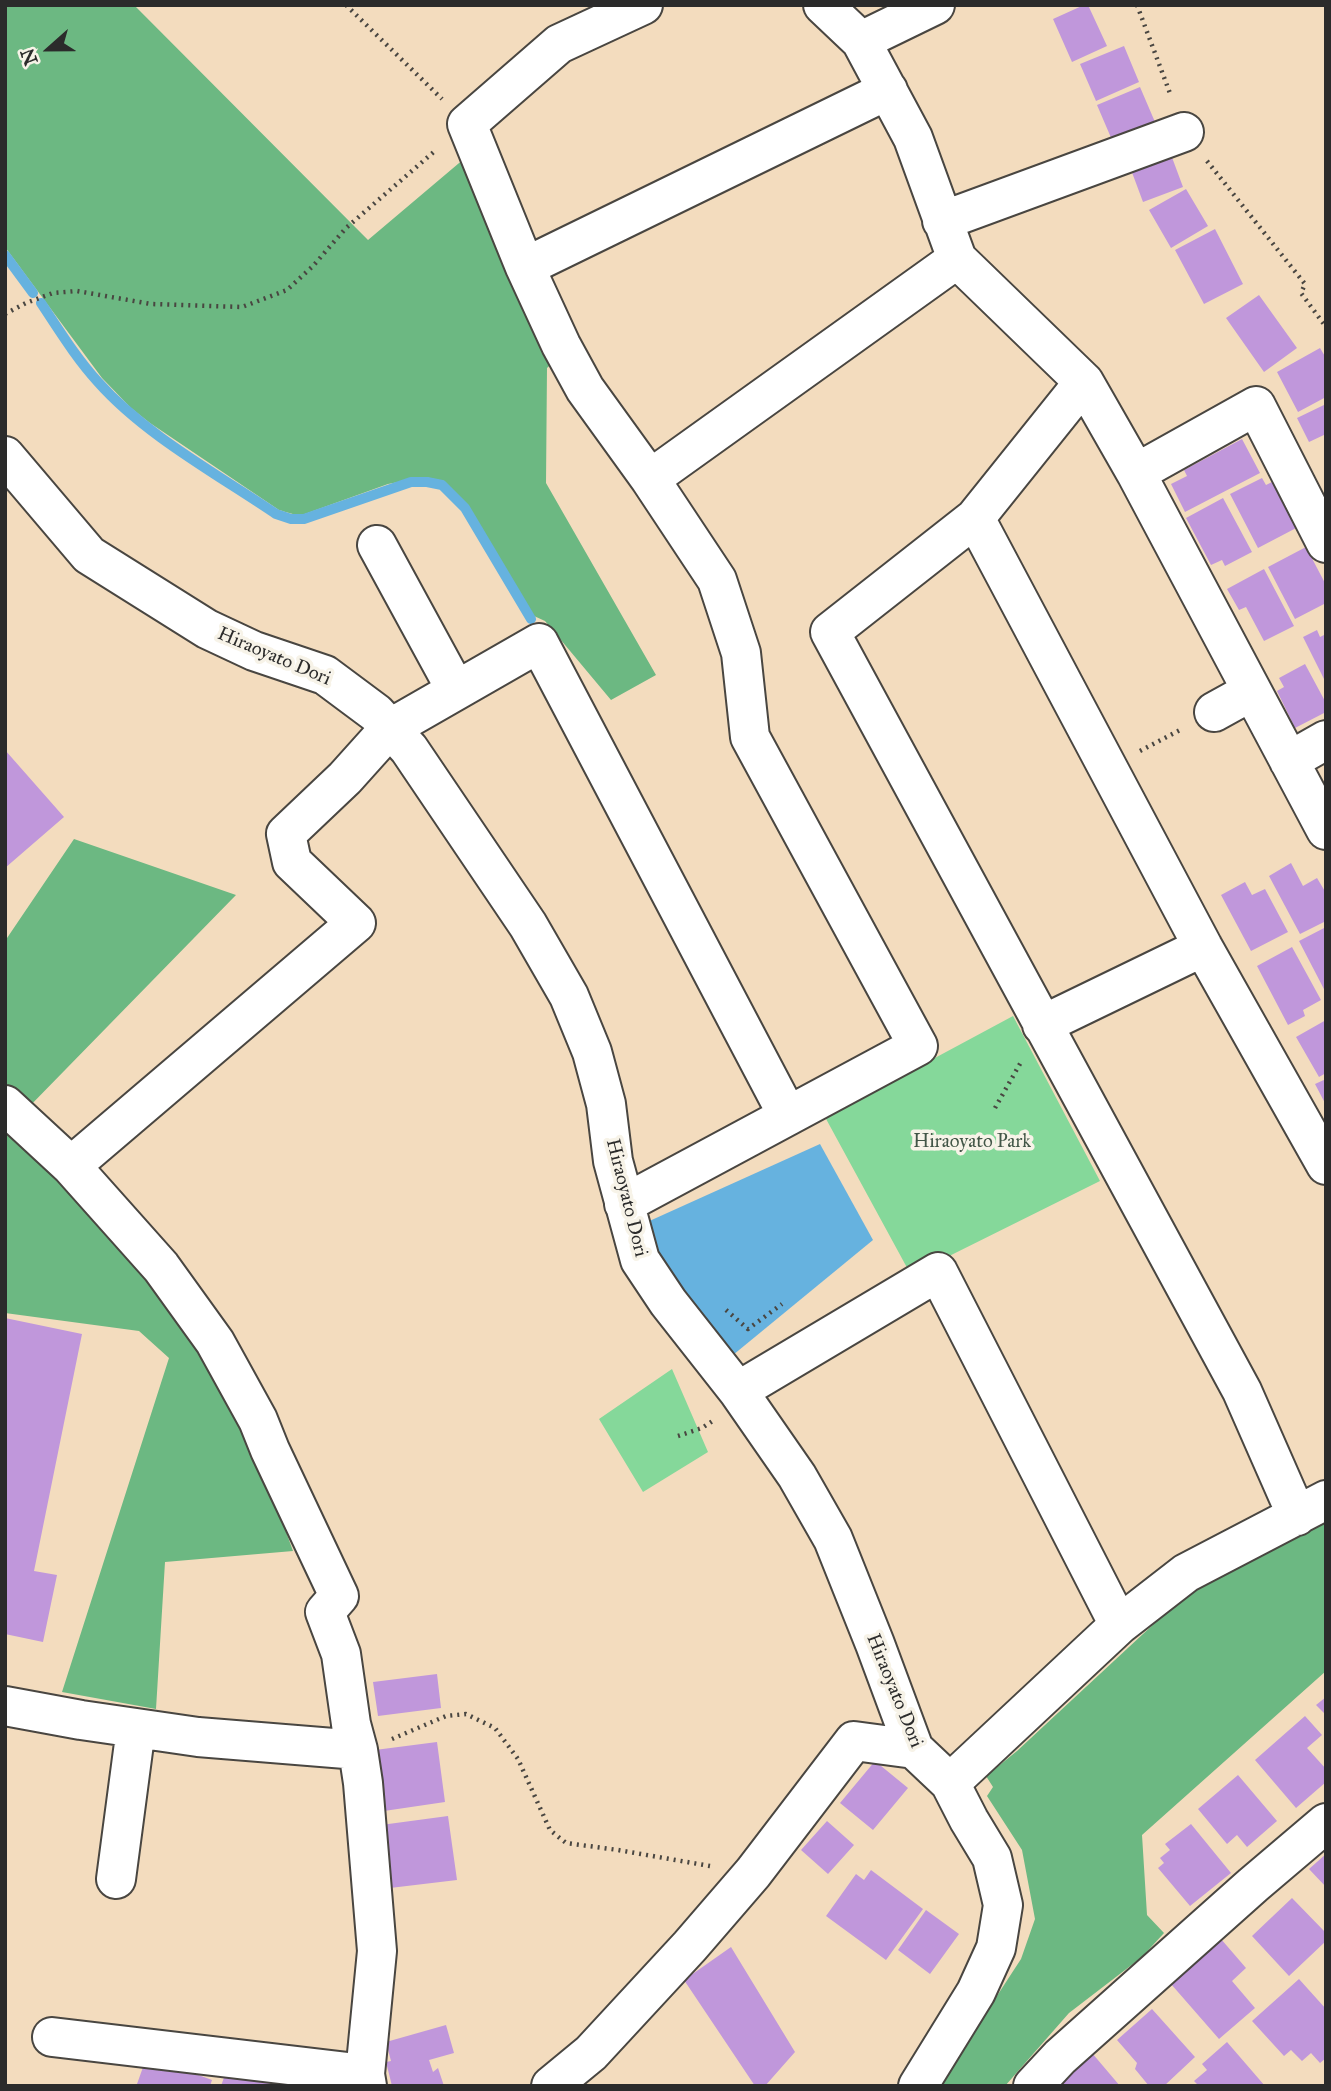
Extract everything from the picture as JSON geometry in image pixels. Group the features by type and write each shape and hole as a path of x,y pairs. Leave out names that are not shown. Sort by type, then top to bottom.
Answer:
{"street":[{"path":"624,1204 918,1046 750,737 741,653 717,580 650,479 585,389 561,345 526,267 472,137 559,44 643,5"},
{"path":"823,5 861,41 914,138 957,259 1084,382 1136,473 1326,830"},
{"path":"861,41 935,5"},
{"path":"526,267 888,90"},
{"path":"942,221 1184,132"},
{"path":"650,479 957,259"},
{"path":"950,1783 1119,1625 1186,1573 1311,1508 1242,1391 830,632 975,518 1084,382"},
{"path":"1136,473 1256,406 1326,543"},
{"name":"Hiraoyato Dori","path":"5,456 89,555 208,629 254,651 325,675 382,721 409,749 528,925 569,996 592,1052 606,1104 612,1161 640,1261 668,1302 738,1391 797,1476 833,1539 914,1749 950,1783 992,1858 1003,1905 996,1948 976,1992 918,2086"},
{"path":"975,518 1203,947 1326,1165"},
{"path":"377,545 456,690"},
{"path":"71,1166 356,923 292,862 286,834 345,778 382,721 456,690 538,643 788,1116"},
{"path":"1214,712 1252,691"},
{"path":"1289,761 1326,740"},
{"path":"1042,1025 1203,947"},
{"path":"5,1105 71,1166 161,1267 215,1342 258,1420 339,1596 325,1612 341,1654 351,1724 358,1750 377,1951 366,2080 52,2037"},
{"path":"738,1391 938,1272 1119,1625"},
{"path":"5,1706 198,1737 358,1750"},
{"path":"116,1879 136,1728"},
{"path":"551,2086 591,2053 691,1945 753,1873 854,1741 914,1749"},
{"path":"1033,2086 1060,2057 1253,1885 1326,1824"}],"path":[{"path":"5,314 53,293 77,291 151,304 242,307 287,290 346,229 434,150 472,137 346,5"},
{"path":"1137,5 1184,132 1305,284 1301,293 1326,327"},
{"path":"1108,768 1214,712"},
{"path":"995,1108 1042,1025"},
{"path":"717,1302 748,1329 782,1304"},
{"path":"358,1750 446,1716 466,1714 495,1728 518,1759 550,1830 566,1843 753,1873"}],"green space":[{"path":"5,5 134,5 368,240 465,158 556,360 547,368 546,483 656,675 611,700 545,621 534,616 467,504 444,481 425,477 388,484 302,515 293,514 279,510 131,408 102,378 5,247"},
{"path":"74,839 236,895 23,1113 156,1275 258,1455 293,1551 165,1562 156,1709 62,1692 169,1358 139,1331 5,1313 5,941"},
{"name":"Hiraoyato Park","path":"1013,1016 1100,1181 911,1275 825,1117"},
{"path":"672,1369 708,1452 643,1492 599,1419"},
{"path":"1326,1518 1326,1671 1142,1835 1147,1915 1164,1933 1142,1957 1069,2013 1005,2086 942,2086 1021,1959 1035,1919 1022,1850 987,1796 993,1787 986,1776 1017,1751 1199,1582"}],"water":[{"path":"820,1144 873,1240 733,1355 679,1293 645,1223"}],"building":[{"path":"1088,5 1107,46 1072,62 1053,19"},
{"path":"1124,46 1139,82 1096,101 1080,64"},
{"path":"1140,87 1155,122 1112,140 1097,105"},
{"path":"1170,152 1183,187 1143,202 1130,167"},
{"path":"1186,189 1208,226 1171,248 1149,210"},
{"path":"1215,229 1243,284 1204,304 1175,250"},
{"path":"1259,295 1297,348 1264,372 1226,318"},
{"path":"1320,348 1326,358 1326,397 1298,412 1277,372"},
{"path":"1326,404 1326,434 1309,442 1297,418"},
{"path":"1242,439 1260,473 1185,512 1171,484 1187,476 1184,470"},
{"path":"1262,478 1266,485 1276,480 1300,526 1258,548 1230,494"},
{"path":"1223,498 1252,552 1225,566 1222,560 1211,565 1186,518"},
{"path":"1306,547 1326,585 1326,603 1295,619 1268,567"},
{"path":"1264,569 1294,626 1264,641 1246,607 1239,610 1227,589"},
{"path":"1317,630 1320,637 1326,634 1326,683 1303,637"},
{"path":"1305,664 1326,703 1326,712 1295,728 1277,691 1284,687 1279,678"},
{"path":"5,750 64,817 5,868"},
{"path":"1291,863 1303,886 1317,878 1326,893 1326,921 1300,934 1269,876"},
{"path":"1245,882 1252,895 1265,889 1288,932 1251,951 1221,895"},
{"path":"1326,927 1326,993 1299,941"},
{"path":"1292,947 1321,1000 1303,1010 1305,1016 1288,1025 1257,966"},
{"path":"1326,1020 1326,1073 1319,1077 1296,1037"},
{"path":"1326,1079 1326,1105 1315,1084"},
{"path":"5,1318 82,1334 34,1571 57,1575 43,1642 5,1634"},
{"path":"437,1674 441,1708 378,1716 373,1682"},
{"path":"1326,1697 1326,1715 1316,1705"},
{"path":"1305,1716 1322,1735 1307,1748 1326,1769 1326,1782 1296,1808 1255,1760"},
{"path":"437,1742 445,1802 384,1811 375,1750"},
{"path":"875,1761 908,1788 873,1830 840,1803"},
{"path":"1238,1775 1277,1821 1247,1847 1237,1835 1227,1844 1198,1809"},
{"path":"448,1816 457,1880 390,1888 381,1825"},
{"path":"827,1821 854,1845 828,1874 801,1850"},
{"path":"1191,1824 1231,1873 1190,1906 1158,1868 1164,1863 1160,1858 1170,1850 1165,1844"},
{"path":"1326,1854 1326,1887 1309,1869"},
{"path":"871,1870 923,1909 886,1960 826,1916 856,1874 864,1880"},
{"path":"1292,1898 1326,1933 1326,1941 1289,1976 1252,1936"},
{"path":"926,1910 959,1934 930,1974 898,1950"},
{"path":"1221,1939 1246,1968 1232,1981 1255,2008 1219,2039 1171,1984"},
{"path":"731,1947 795,2052 765,2086 755,2086 684,1980"},
{"path":"1299,1979 1326,2009 1326,2058 1320,2063 1311,2053 1302,2061 1291,2050 1284,2056 1252,2021"},
{"path":"1152,2009 1195,2057 1164,2086 1149,2086 1135,2069 1137,2063 1117,2040"},
{"path":"446,2025 454,2053 429,2060 433,2072 438,2068 444,2086 392,2086 386,2062 391,2061 386,2042"},
{"path":"1227,2042 1265,2086 1199,2086 1194,2081 1207,2070 1202,2064"},
{"path":"1092,2053 1120,2086 1057,2086"},
{"path":"147,2056 212,2080 210,2086 137,2084"},
{"path":"228,2066 283,2084 221,2086"}],"waterway":[{"path":"5,255 33,293"},
{"path":"41,303 82,363 137,419 182,453 276,514 291,519 304,519 411,482 442,485 465,508 531,619"}]}
